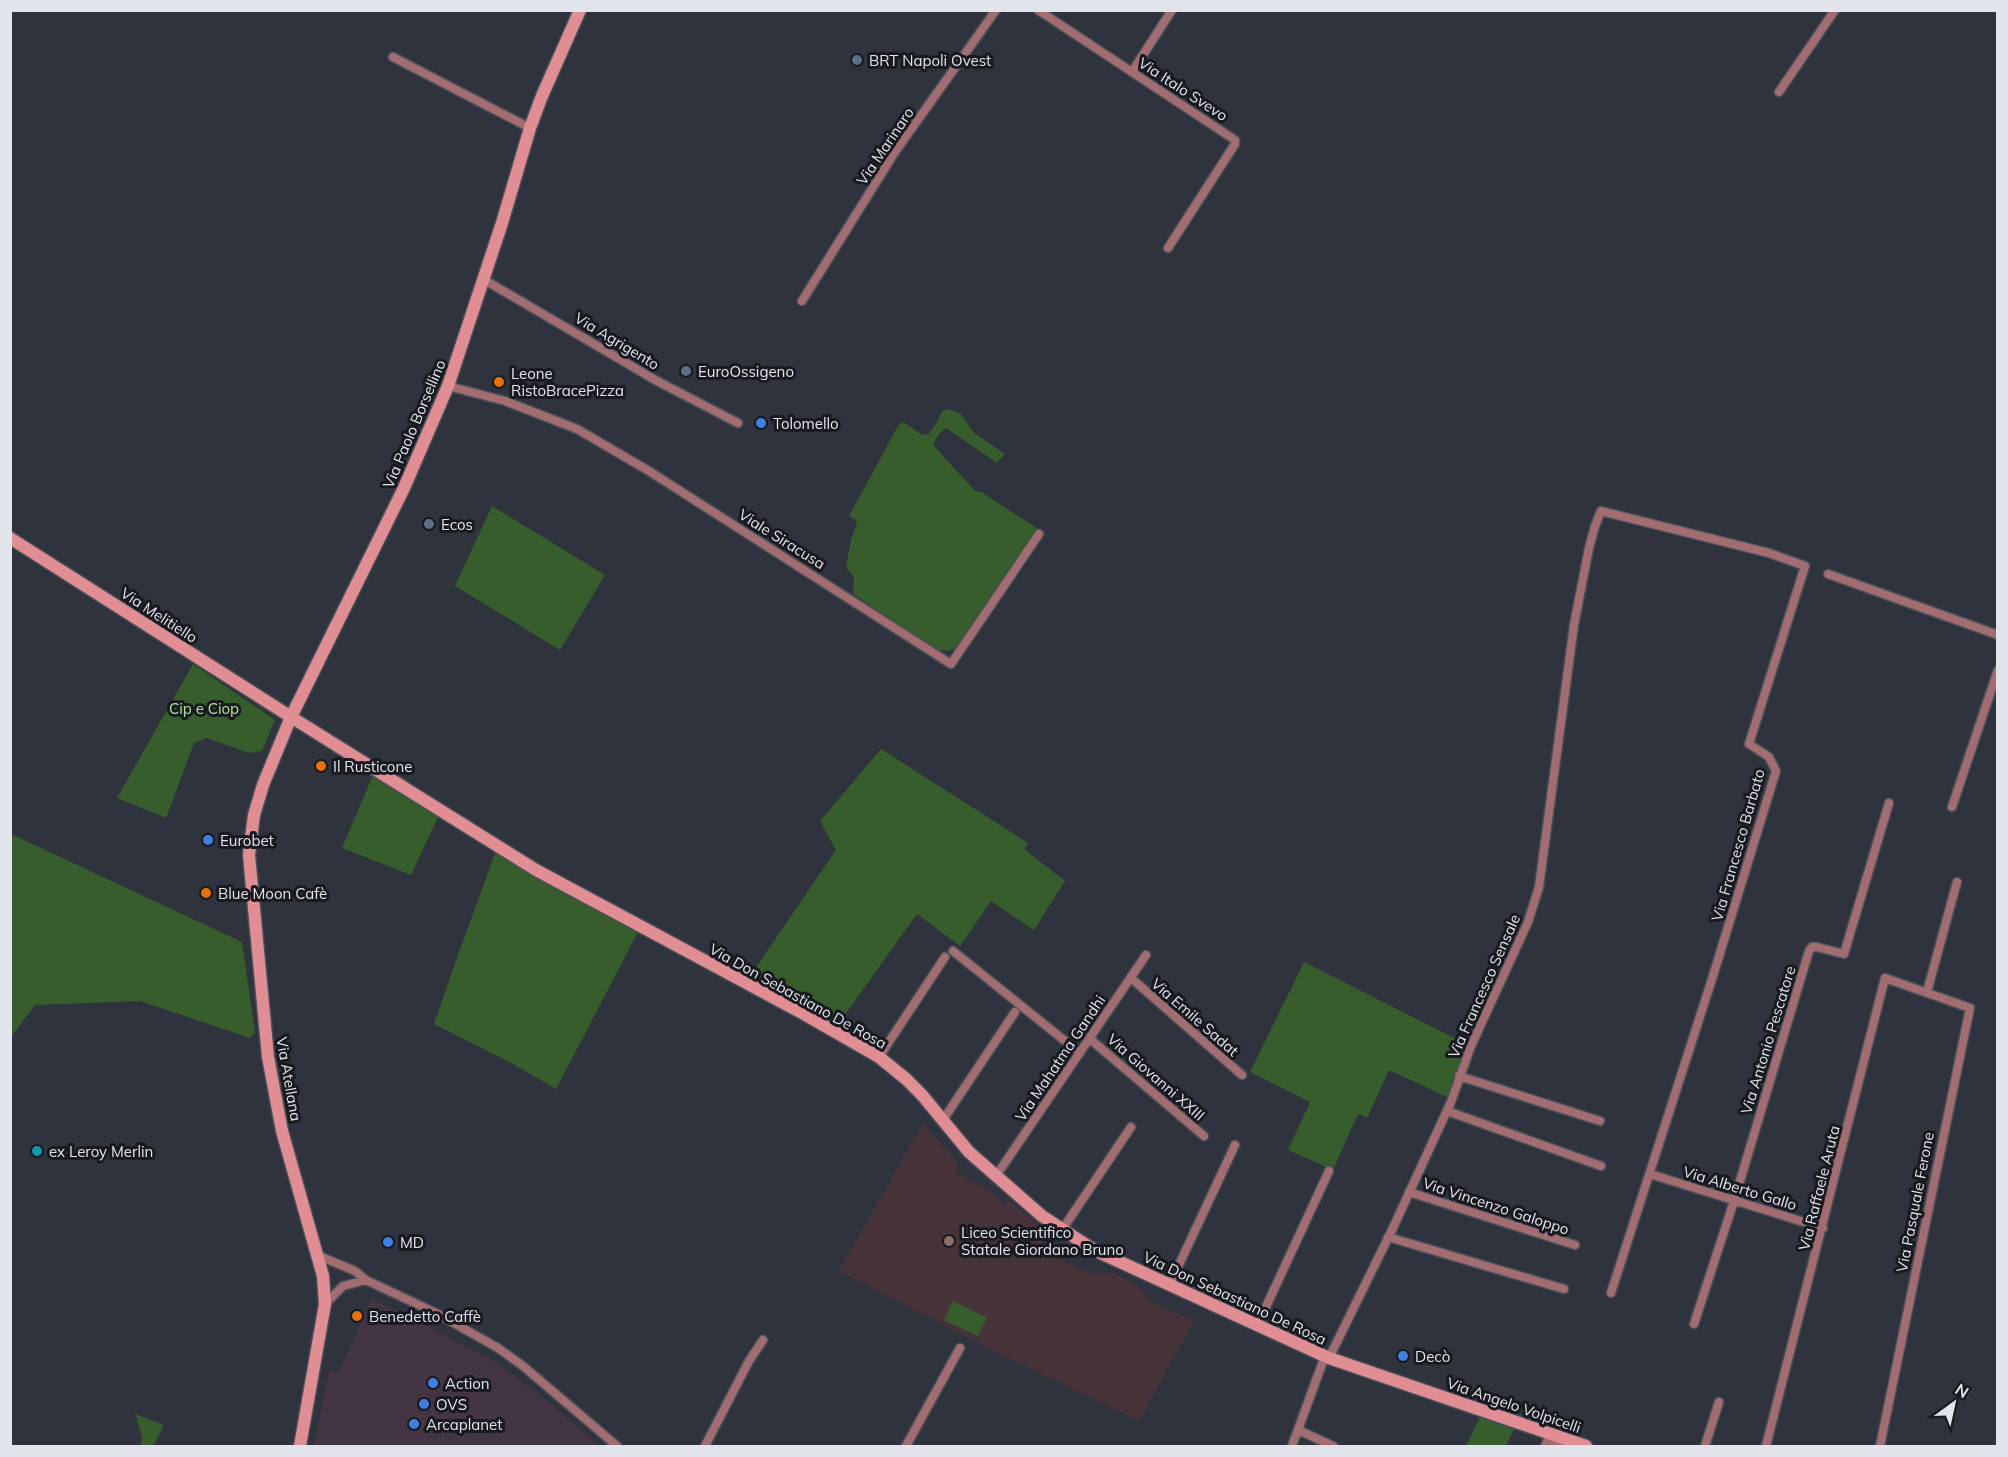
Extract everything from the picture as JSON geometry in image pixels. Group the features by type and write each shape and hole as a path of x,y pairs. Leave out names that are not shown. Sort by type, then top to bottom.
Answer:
{"street":[{"name":"Via Paolo Borsellino","path":"291,717 404,488 448,386 530,129 580,10"},
{"name":"Via Marinaro","path":"802,301 895,152 996,10"},
{"name":"Via Italo Svevo","path":"1038,10 1236,141 1168,248"},
{"path":"1132,72 1172,10"},
{"path":"1779,92 1834,10"},
{"path":"393,57 530,129"},
{"name":"Via Agrigento","path":"483,279 657,381 738,423"},
{"name":"Viale Siracusa","path":"448,386 505,401 577,429 668,483 951,664 1039,534"},
{"name":"Via Francesco Sensale","path":"1292,1446 1327,1357 1388,1237 1447,1111 1471,1046 1518,945 1539,887 1574,625 1589,548 1601,511 1617,514"},
{"name":"Via Francesco Barbato","path":"1611,1293 1776,771 1770,757 1749,744 1805,566 1768,553 1617,514"},
{"name":"Via Melitiello","path":"10,538 291,717"},
{"path":"1828,574 1998,635"},
{"path":"1952,807 1998,670"},
{"name":"Via Don Sebastiano De Rosa","path":"291,717 536,870 804,1014 879,1057 906,1079 943,1120 961,1145 1042,1216 1094,1250 1327,1357"},
{"name":"Via Atellana","path":"291,717 263,785 254,815 249,855 268,1057 282,1131 322,1276 325,1304 300,1446"},
{"name":"Via Antonio Pescatore","path":"1694,1324 1734,1201 1809,951 1812,947 1817,947 1844,954 1889,803"},
{"path":"1927,992 1957,882"},
{"path":"953,951 1080,1053"},
{"name":"Via Mahatma Gandhi","path":"996,1176 1146,955"},
{"path":"879,1057 945,957"},
{"name":"Via Emile Sadat","path":"1131,978 1242,1075"},
{"name":"Via Raffaele Aruta","path":"1766,1446 1885,978 1927,992"},
{"name":"Via Pasquale Ferone","path":"1880,1446 1970,1008 1927,992"},
{"path":"943,1120 1015,1012"},
{"name":"Via Giovanni XXIII","path":"1090,1039 1204,1136"},
{"path":"1459,1076 1600,1121"},
{"path":"1447,1111 1601,1166"},
{"path":"1062,1230 1131,1127"},
{"path":"1170,1284 1235,1145"},
{"path":"1258,1324 1329,1171"},
{"name":"Via Alberto Gallo","path":"1650,1174 1823,1228"},
{"name":"Via Vincenzo Galoppo","path":"1409,1192 1575,1245"},
{"path":"1388,1237 1564,1290"},
{"path":"317,1255 355,1271 366,1280 436,1313 498,1348 523,1366 617,1446"},
{"path":"325,1304 343,1286 351,1282 366,1280"},
{"path":"705,1446 749,1361 763,1340"},
{"path":"906,1446 960,1348"},
{"name":"Via Angelo Volpicelli","path":"1327,1357 1548,1440 1586,1446"},
{"path":"1705,1446 1719,1402"},
{"path":"1298,1430 1333,1446"},
{"path":"1548,1440 1560,1446"}],"shaded area":[{"path":"923,1123 957,1161 957,1173 992,1192 1006,1208 1007,1198 1046,1232 1038,1250 1092,1274 1111,1272 1134,1283 1154,1304 1194,1320 1139,1421 992,1350 839,1271"},
{"path":"372,1298 495,1361 540,1395 600,1446 314,1446 329,1371 339,1372"}],"green space":[{"path":"949,409 960,413 974,433 1005,454 997,463 946,428 933,443 935,447 975,491 983,493 1038,529 958,648 948,651 935,649 853,594 854,577 846,567 851,539 857,524 856,520 849,516 898,426 902,422 921,434 928,435 943,410"},
{"path":"492,506 605,575 560,650 455,586"},
{"name":"Cip e Ciop","path":"193,664 275,720 262,751 249,753 207,738 194,743 166,818 117,798"},
{"path":"881,749 1028,843 1025,850 1065,881 1034,930 991,901 960,946 917,914 839,1023 751,975 836,850 820,821"},
{"path":"373,775 439,815 411,875 342,848"},
{"path":"11,834 242,942 255,1032 250,1038 140,1001 35,1005 11,1037"},
{"path":"496,851 568,895 637,930 637,934 556,1089 513,1064 434,1024"},
{"path":"1304,962 1470,1046 1447,1097 1389,1070 1367,1118 1358,1114 1333,1170 1288,1150 1310,1102 1250,1072"},
{"path":"953,1301 987,1318 978,1336 944,1320"},
{"path":"135,1414 164,1425 153,1446 141,1446 142,1437"},
{"path":"1480,1417 1514,1429 1506,1446 1466,1446"}],"place":[{"name":"BRT Napoli Ovest","path":"857,60"},
{"name":"EuroOssigeno","path":"686,371"},
{"name":"Leone RistoBracePizza","path":"499,382"},
{"name":"Tolomello","path":"761,423"},
{"name":"Ecos","path":"429,524"},
{"name":"Il Rusticone","path":"321,766"},
{"name":"Eurobet","path":"208,840"},
{"name":"Blue Moon Cafè","path":"206,893"},
{"name":"ex Leroy Merlin","path":"37,1151"},
{"name":"Liceo Scientifico Statale Giordano Bruno","path":"949,1241"},
{"name":"MD","path":"388,1242"},
{"name":"Benedetto Caffè","path":"357,1316"},
{"name":"Decò","path":"1403,1356"},
{"name":"Action","path":"433,1383"},
{"name":"OVS","path":"424,1404"},
{"name":"Arcaplanet","path":"414,1424"}]}
